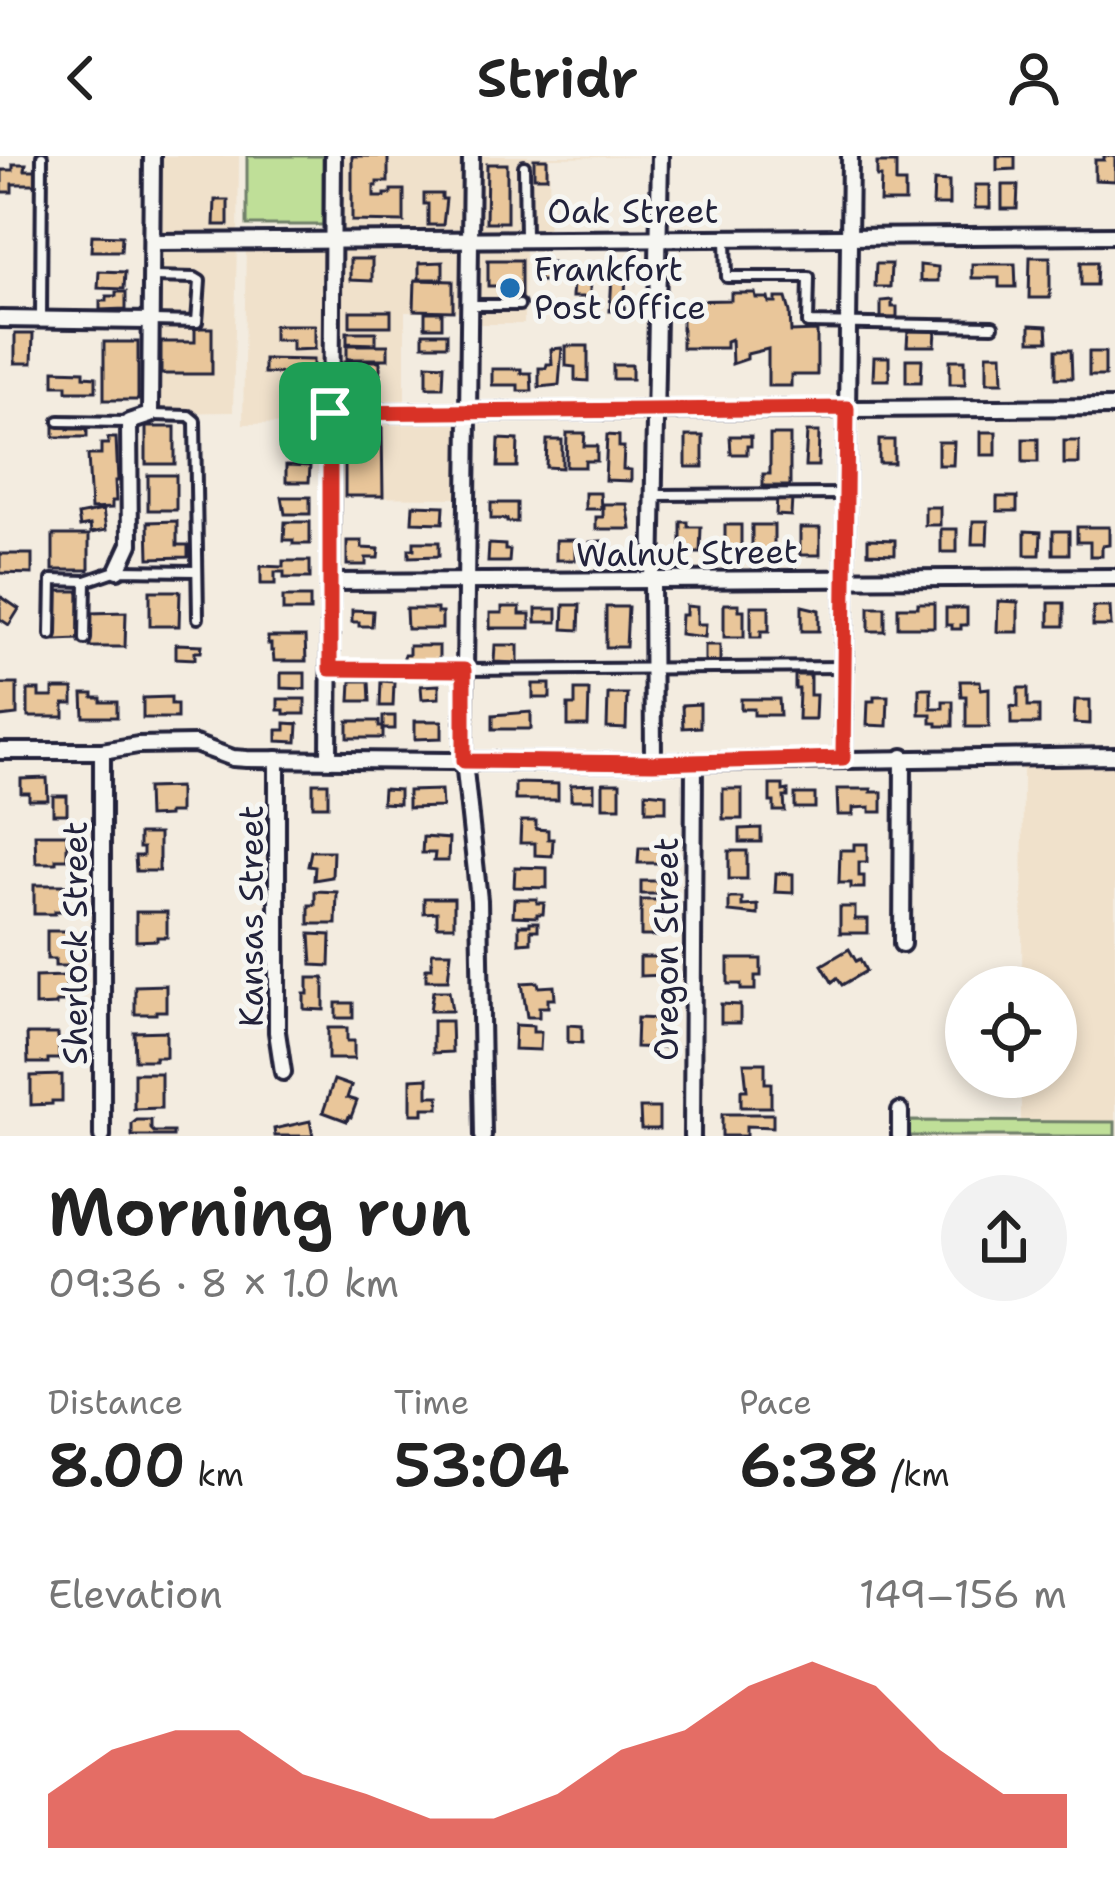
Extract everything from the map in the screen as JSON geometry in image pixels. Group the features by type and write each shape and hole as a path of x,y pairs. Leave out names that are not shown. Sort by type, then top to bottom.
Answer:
{"street":[{"path":"118,570 130,544 129,422 150,415 152,156"},
{"path":"329,759 333,156"},
{"path":"475,156 466,412 464,761 478,900 483,1136"},
{"path":"653,763 660,156"},
{"path":"843,758 850,156"},
{"name":"Oak Street","path":"152,242 1115,236"},
{"path":"0,319 150,321"},
{"path":"330,413 1115,407"},
{"name":"Walnut Street","path":"331,582 1115,577"},
{"path":"0,751 102,751 195,744 233,758 277,759 653,763 1113,759"},
{"name":"Sherlock Street","path":"102,751 102,1136"},
{"path":"902,944 903,758"},
{"name":"Kansas Street","path":"277,759 277,1032 283,1072"},
{"name":"Oregon Street","path":"692,1136 694,762"},
{"path":"900,1112 900,1136"}],"lane":[{"path":"40,319 42,156"},
{"path":"524,166 525,239"},
{"path":"727,238 727,277 809,277 808,323 993,326"},
{"path":"150,321 197,322 200,288 195,278 151,277"},
{"path":"469,305 519,305"},
{"path":"150,415 189,416 195,421 198,618"},
{"path":"59,421 129,422"},
{"path":"654,495 846,494"},
{"path":"51,634 52,580 86,580 118,570 197,571"},
{"path":"85,639 86,580"},
{"path":"330,669 844,667"}],"shaded area":[{"path":"153,156 239,156 238,239 154,240"},
{"path":"335,156 469,156 468,237 334,238"},
{"path":"474,156 658,156 550,158 548,237 472,238"},
{"path":"468,241 467,311 405,312 405,410 465,411 463,498 333,497 333,243"},
{"path":"472,241 525,242 524,324 470,324"},
{"path":"153,243 237,243 233,412 152,413"},
{"path":"246,243 330,243 328,423 243,424"},
{"path":"1023,759 1115,760 1115,1122 1021,1123 1021,1098 1077,1098 1077,966 1022,966"}],"green space":[{"path":"247,156 323,156 323,225 247,225"},
{"path":"904,1121 1115,1122 1115,1136 904,1136"}],"building":[{"path":"352,156 388,156 388,182 377,182 374,197 404,190 404,222 352,221"},
{"path":"997,156 1015,156 1015,169 997,170"},
{"path":"1104,156 1115,156 1115,181 1095,180 1095,160 1104,160"},
{"path":"534,159 547,159 547,177 534,177"},
{"path":"877,163 896,163 896,183 905,183 905,202 880,202"},
{"path":"13,164 38,170 38,184 12,184 12,192 2,192 2,170 13,170"},
{"path":"487,164 507,164 507,222 486,222"},
{"path":"934,181 949,182 949,205 933,205"},
{"path":"975,185 990,185 990,208 975,208"},
{"path":"1002,185 1018,185 1017,209 1002,209"},
{"path":"424,194 442,194 446,199 443,225 428,225"},
{"path":"215,200 228,200 228,225 214,225"},
{"path":"92,235 122,236 121,251 91,251"},
{"path":"1030,257 1050,257 1050,298 1029,298"},
{"path":"350,259 372,259 372,281 350,280"},
{"path":"488,260 521,260 521,298 508,298 508,286 488,286"},
{"path":"443,262 443,279 419,279 419,263"},
{"path":"552,262 552,281 539,281 538,263"},
{"path":"1081,262 1097,262 1096,285 1081,285"},
{"path":"876,264 891,264 890,287 875,287"},
{"path":"972,264 1015,264 1016,287 999,287 999,278 972,278"},
{"path":"920,265 938,267 938,281 920,281"},
{"path":"574,270 590,270 590,297 572,297"},
{"path":"99,271 125,272 124,289 98,288"},
{"path":"612,275 626,276 624,311 610,311"},
{"path":"415,280 453,281 453,311 414,310"},
{"path":"126,292 126,309 100,310 100,301"},
{"path":"731,293 755,293 769,303 786,298 791,332 817,331 817,375 791,375 791,386 768,386 768,349 732,364 731,339 726,348 682,348 682,301 731,300"},
{"path":"892,300 897,320 881,320 881,301"},
{"path":"350,311 391,311 391,326 350,326"},
{"path":"425,312 442,312 442,327 425,327"},
{"path":"274,325 315,325 315,349 292,350 292,340 274,340"},
{"path":"1030,325 1047,326 1048,341 1030,341"},
{"path":"195,328 212,328 212,374 161,374 161,342 195,342"},
{"path":"908,330 936,331 935,346 907,346"},
{"path":"347,332 376,332 376,344 347,343"},
{"path":"423,333 447,333 447,345 423,345"},
{"path":"15,334 33,334 32,363 15,363"},
{"path":"104,342 138,342 138,400 104,400"},
{"path":"347,345 388,345 388,359 347,359"},
{"path":"566,346 588,346 588,381 575,380 575,367 566,366"},
{"path":"562,348 559,385 539,387 539,368 552,364 551,349"},
{"path":"1056,350 1071,350 1072,378 1056,378"},
{"path":"1089,352 1105,352 1105,376 1089,376"},
{"path":"987,354 1002,354 1003,382 987,382"},
{"path":"874,357 889,357 889,380 873,380"},
{"path":"264,359 313,360 313,374 264,373"},
{"path":"906,359 922,359 921,382 906,382"},
{"path":"950,360 965,360 965,384 950,384"},
{"path":"345,361 380,361 380,374 345,381"},
{"path":"427,364 444,365 443,387 427,387"},
{"path":"613,365 632,365 632,379 613,379"},
{"path":"492,369 531,373 532,391 518,391 518,385 492,385"},
{"path":"54,370 84,371 84,376 96,377 96,391 67,391 67,385 54,385"},
{"path":"376,379 376,396 345,396 345,381"},
{"path":"285,387 311,387 311,417 291,417 291,411 285,411"},
{"path":"54,424 87,429 87,437 54,437"},
{"path":"146,427 175,427 175,464 146,464"},
{"path":"345,427 382,427 383,496 345,496"},
{"path":"807,432 819,432 818,466 805,466"},
{"path":"981,432 996,432 996,455 981,455"},
{"path":"567,433 585,433 584,446 597,446 597,461 585,461 585,467 566,467"},
{"path":"607,435 619,436 619,447 624,447 623,469 631,470 631,481 605,480"},
{"path":"770,435 790,435 790,486 763,486 763,474 770,474"},
{"path":"686,436 703,436 703,467 686,467"},
{"path":"730,436 751,436 747,454 731,454"},
{"path":"108,438 116,438 116,501 112,508 91,509 88,455 101,455 101,444 108,444"},
{"path":"499,439 518,440 517,467 498,467"},
{"path":"1023,439 1038,439 1038,462 1023,462"},
{"path":"547,440 562,440 562,468 546,467"},
{"path":"879,440 894,440 894,463 879,463"},
{"path":"1064,441 1079,441 1079,464 1064,464"},
{"path":"938,442 954,442 953,465 938,465"},
{"path":"286,465 310,466 309,482 286,482"},
{"path":"148,475 176,475 176,510 148,510"},
{"path":"585,493 600,493 601,509 585,509"},
{"path":"282,497 310,497 310,514 285,514"},
{"path":"777,497 792,498 791,516 776,515"},
{"path":"997,497 1017,497 1017,511 997,511"},
{"path":"491,503 517,503 517,522 491,519"},
{"path":"603,504 627,504 631,529 596,529"},
{"path":"413,505 444,506 443,523 412,522"},
{"path":"925,507 940,507 940,525 925,525"},
{"path":"103,510 106,530 91,533 90,525 80,527 78,515"},
{"path":"177,521 177,545 188,545 188,557 149,558 148,522"},
{"path":"973,521 988,521 987,544 972,544"},
{"path":"285,522 310,522 310,544 284,540"},
{"path":"681,522 701,527 700,553 681,553"},
{"path":"725,525 741,525 741,555 725,552"},
{"path":"752,525 774,525 774,553 752,553"},
{"path":"1077,527 1109,527 1109,545 1102,546 1102,556 1090,556 1090,542 1077,542"},
{"path":"800,528 820,528 820,555 800,555"},
{"path":"941,529 957,529 957,552 941,552"},
{"path":"1025,531 1041,532 1040,555 1025,555"},
{"path":"1053,531 1069,531 1069,554 1053,554"},
{"path":"53,535 89,535 89,570 53,570"},
{"path":"868,539 895,540 895,554 868,553"},
{"path":"556,540 575,540 575,560 556,560"},
{"path":"347,541 362,541 362,548 379,549 378,558 366,558 366,565 347,565"},
{"path":"601,541 601,546 612,546 612,561 590,561 590,542"},
{"path":"414,542 439,542 439,556 409,557"},
{"path":"489,544 505,545 510,550 509,562 488,562"},
{"path":"0,554 32,554 32,574 0,573"},
{"path":"283,561 310,561 310,578 284,578 284,572 275,572 275,584 261,584 261,566 283,567"},
{"path":"55,591 79,591 79,639 56,640"},
{"path":"150,591 180,591 179,626 150,626"},
{"path":"0,596 19,609 9,625 0,619"},
{"path":"283,597 310,597 310,611 283,611"},
{"path":"998,601 1018,602 1018,632 997,632"},
{"path":"918,603 934,603 934,627 898,627 898,607 918,607"},
{"path":"1049,603 1064,603 1064,626 1049,626"},
{"path":"724,604 739,604 739,610 744,610 744,637 724,637"},
{"path":"564,605 580,605 579,630 563,629"},
{"path":"686,606 697,607 697,624 706,624 705,637 680,634"},
{"path":"751,606 769,606 769,631 761,631 761,637 751,637"},
{"path":"802,606 819,610 819,631 802,631"},
{"path":"502,607 520,607 520,614 530,614 530,628 490,628 490,613 502,613"},
{"path":"606,607 628,607 626,647 606,647"},
{"path":"869,607 885,607 885,631 869,631"},
{"path":"1093,607 1110,607 1111,626 1093,626"},
{"path":"946,608 967,608 967,625 952,629 946,625"},
{"path":"406,609 437,609 442,613 442,629 407,629"},
{"path":"536,609 557,609 557,622 536,622"},
{"path":"352,610 373,611 372,626 352,622"},
{"path":"126,612 125,647 90,647 90,613"},
{"path":"268,637 305,637 306,661 274,661"},
{"path":"176,644 202,645 201,652 195,652 195,659 176,658"},
{"path":"495,645 518,645 518,663 494,662"},
{"path":"705,645 720,645 720,663 705,663"},
{"path":"409,646 439,646 439,663 404,663"},
{"path":"281,673 305,673 305,689 281,688"},
{"path":"795,675 810,675 810,695 816,695 815,719 798,719"},
{"path":"351,681 369,681 370,701 350,701"},
{"path":"381,681 394,682 393,706 380,706"},
{"path":"960,681 980,681 981,689 989,688 989,727 966,727 966,696 961,696"},
{"path":"0,684 17,684 17,715 0,717"},
{"path":"533,684 550,684 550,698 533,698"},
{"path":"439,685 439,698 422,699 421,686"},
{"path":"919,688 931,688 931,708 943,708 943,701 953,701 953,726 937,726 931,723 931,714 919,714"},
{"path":"1018,688 1028,688 1028,706 1039,706 1039,724 1011,724 1011,706 1018,707"},
{"path":"53,689 73,689 73,704 64,704 64,717 28,717 28,690 39,690 39,697 53,697"},
{"path":"575,690 589,690 588,726 568,726 568,705 575,705"},
{"path":"83,694 93,694 101,702 117,702 117,717 84,717"},
{"path":"608,694 627,694 626,729 607,728"},
{"path":"874,696 888,696 887,726 867,725 868,701 874,701"},
{"path":"171,697 171,704 177,704 177,718 143,718 143,698"},
{"path":"278,699 305,699 305,714 284,714 278,710"},
{"path":"741,699 779,699 780,715 754,715 754,709 741,709"},
{"path":"1075,700 1090,700 1090,724 1074,723"},
{"path":"700,704 700,727 683,728 682,705"},
{"path":"531,712 531,729 493,729 493,715"},
{"path":"383,716 395,716 395,729 383,729 383,738 348,738 348,721 379,721 383,727"},
{"path":"415,721 442,721 442,738 415,739"},
{"path":"285,723 298,724 297,742 277,741 277,730 285,730"},
{"path":"47,778 48,800 29,800 29,793 21,793 21,779"},
{"path":"313,783 328,783 328,806 313,806"},
{"path":"515,783 558,784 558,800 515,800"},
{"path":"603,783 620,783 620,807 603,807"},
{"path":"594,784 594,800 571,800 571,785"},
{"path":"770,785 788,790 785,811 774,811"},
{"path":"179,787 179,813 148,817 147,788"},
{"path":"383,789 399,790 399,804 382,803"},
{"path":"723,789 742,789 742,819 723,819"},
{"path":"837,789 882,792 882,812 853,808 853,815 838,815"},
{"path":"441,790 442,807 408,808 408,791"},
{"path":"646,792 666,794 666,811 646,811"},
{"path":"795,794 815,794 815,808 795,808"},
{"path":"53,796 67,796 67,814 53,814"},
{"path":"521,821 536,821 536,829 548,830 552,856 535,855 535,843 520,843"},
{"path":"761,828 761,842 740,842 740,829"},
{"path":"35,834 67,834 67,859 36,863"},
{"path":"139,834 159,834 159,871 136,871 135,856 143,856"},
{"path":"423,837 449,839 448,861 434,861 435,853 422,853"},
{"path":"854,844 867,844 867,862 859,862 864,888 839,883 840,850 854,850"},
{"path":"639,848 668,848 668,863 638,863"},
{"path":"311,851 333,851 332,877 314,880 315,867 308,866"},
{"path":"729,851 747,851 747,879 729,879"},
{"path":"515,867 547,868 547,888 514,887"},
{"path":"776,873 793,874 793,893 775,892"},
{"path":"641,881 662,881 662,894 641,894"},
{"path":"34,885 65,885 65,911 34,914"},
{"path":"315,891 337,892 336,924 309,924"},
{"path":"424,898 454,898 454,926 437,926 437,912 424,913"},
{"path":"729,898 742,898 742,906 758,905 758,915 729,912"},
{"path":"514,899 537,899 544,903 543,914 513,916"},
{"path":"641,900 660,900 660,936 641,936"},
{"path":"840,907 855,907 855,919 868,919 868,933 840,933"},
{"path":"136,912 167,912 167,937 136,941"},
{"path":"538,922 538,930 531,930 531,942 519,943 519,925"},
{"path":"47,931 68,931 69,966 55,966 55,959 47,959"},
{"path":"310,934 331,935 330,966 312,965"},
{"path":"849,949 866,971 842,985 837,978 832,982 822,965"},
{"path":"432,952 451,952 448,980 426,980"},
{"path":"640,957 666,957 666,975 640,976"},
{"path":"728,959 761,959 755,990 728,984"},
{"path":"66,976 66,1002 35,1006 35,977"},
{"path":"308,978 324,978 324,1010 304,1009"},
{"path":"538,982 539,987 554,986 555,999 548,999 548,1007 539,1007 539,1017 527,1017 522,983"},
{"path":"166,985 166,1011 135,1014 135,986"},
{"path":"433,991 449,991 452,1011 430,1011"},
{"path":"336,1003 353,1003 353,1018 336,1018"},
{"path":"721,1004 740,1005 740,1023 721,1023"},
{"path":"637,1018 661,1019 662,1048 636,1047"},
{"path":"433,1021 451,1021 452,1052 433,1053"},
{"path":"515,1025 533,1026 533,1032 541,1032 540,1050 514,1049"},
{"path":"568,1025 582,1026 582,1043 568,1042"},
{"path":"328,1028 347,1028 347,1041 354,1041 354,1059 328,1059"},
{"path":"166,1031 166,1057 135,1060 134,1032"},
{"path":"27,1034 58,1034 59,1059 28,1063"},
{"path":"744,1063 765,1063 771,1107 741,1107 741,1090 747,1090"},
{"path":"134,1073 161,1073 161,1108 134,1109"},
{"path":"62,1075 62,1101 31,1105 31,1076"},
{"path":"428,1078 428,1096 439,1096 439,1108 411,1114 411,1079"},
{"path":"334,1080 351,1086 347,1098 357,1101 347,1121 323,1112"},
{"path":"640,1108 659,1108 659,1129 641,1129"},
{"path":"722,1114 773,1114 773,1127 746,1126 746,1136 722,1136"},
{"path":"137,1120 151,1120 154,1132 173,1132 173,1136 132,1136"},
{"path":"310,1121 313,1136 275,1136 274,1129"}],"place":[{"name":"Frankfort Post Office","path":"510,288"}],"route":[{"path":"847,408 843,758 464,761 464,670 330,669 330,413 847,408"}]}
